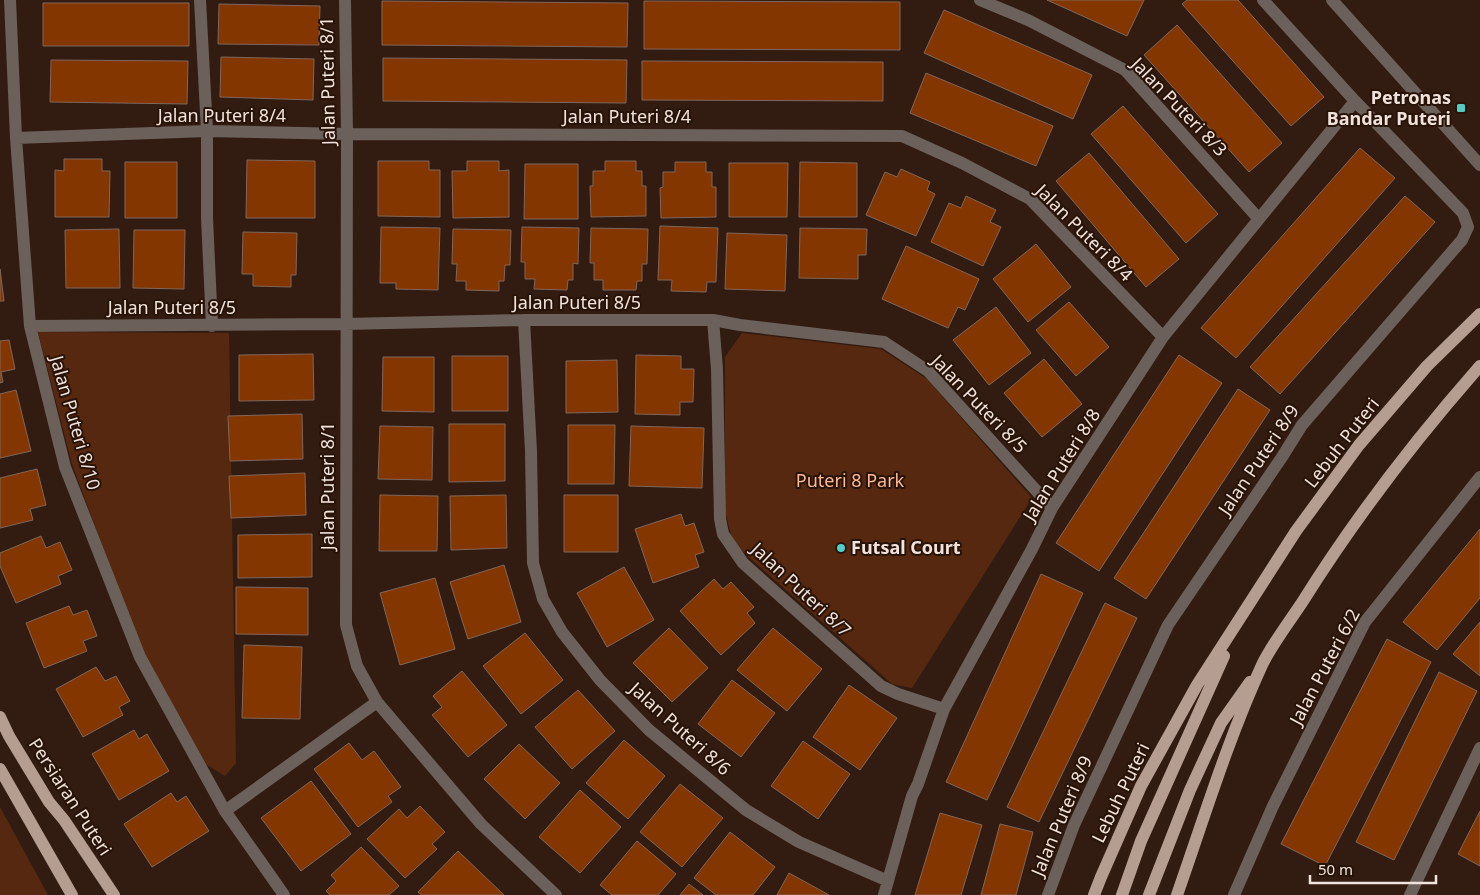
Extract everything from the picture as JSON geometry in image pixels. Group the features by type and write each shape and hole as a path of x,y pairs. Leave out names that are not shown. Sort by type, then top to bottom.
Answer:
{"main road":[{"name":"Lebuh Puteri","path":"1094,895 1100,877 1141,786 1198,686 1296,531 1359,445 1427,366 1480,314"},
{"path":"1149,895 1190,790 1221,723 1263,663 1327,562 1436,416 1480,366"},
{"name":"Lebuh Puteri","path":"1122,895 1148,822 1247,606"},
{"path":"1177,895 1226,754 1263,663"},
{"name":"Persiaran Puteri","path":"0,716 9,736 49,802 64,820 114,895"},
{"path":"0,769 72,895"}],"street":[{"name":"Jalan Puteri 8/10","path":"10,0 16,138 30,326 66,467 140,657 225,811 284,895"},
{"path":"200,0 207,132 207,218 212,326"},
{"name":"Jalan Puteri 8/1","path":"345,0 347,134 345,324 346,625 358,666 377,702 481,824 556,895"},
{"name":"Jalan Puteri 8/3","path":"980,0 1028,20 1125,70 1258,218"},
{"name":"Jalan Puteri 8/9","path":"1048,895 1074,826 1168,625 1282,457 1302,424 1462,240 1468,227 1463,213 1355,101 1263,0"},
{"path":"1332,0 1480,165"},
{"name":"Jalan Puteri 8/8","path":"884,895 912,796 944,709 1032,549 1052,508 1164,338 1258,218 1355,101"},
{"name":"Jalan Puteri 8/4","path":"16,138 207,132 902,136 1030,199 1164,338"},
{"name":"Jalan Puteri 8/5","path":"30,326 212,326 524,320 712,320 884,342 928,371 1052,508"},
{"name":"Jalan Puteri 8/6","path":"524,320 533,563 543,599 562,632 600,680 649,730 746,810 799,842 888,881"},
{"name":"Jalan Puteri 8/7","path":"712,320 717,369 720,519 723,534 743,563 881,686 898,694 944,709"},
{"name":"Jalan Puteri 6/2","path":"1234,895 1272,806 1366,622 1480,477"},
{"path":"225,811 377,702"},
{"path":"1410,895 1480,748"}],"green space":[{"path":"38,332 229,333 236,763 225,776 202,762 142,653 72,464"},
{"name":"Puteri 8 Park","path":"742,333 881,349 927,379 1032,498 912,688 892,684 733,543 725,511 725,357"},
{"path":"0,807 48,895 0,895"}],"building":[{"path":"1047,0 1144,0 1127,36"},
{"path":"1187,0 1238,0 1324,97 1291,126 1182,4"},
{"path":"382,1 628,3 627,47 382,45"},
{"path":"644,1 900,2 900,50 644,49"},
{"path":"43,3 189,3 189,46 43,46"},
{"path":"219,4 320,6 319,45 218,44"},
{"path":"944,10 1092,75 1073,119 924,53"},
{"path":"1177,25 1282,143 1249,172 1144,55"},
{"path":"221,57 314,59 313,100 220,97"},
{"path":"383,58 627,60 626,103 383,101"},
{"path":"51,60 188,61 187,104 50,102"},
{"path":"642,61 883,62 883,101 642,100"},
{"path":"926,73 1053,126 1036,166 910,113"},
{"path":"1123,106 1218,214 1186,243 1091,134"},
{"path":"1360,148 1395,178 1236,358 1201,328"},
{"path":"1089,153 1179,259 1146,287 1056,181"},
{"path":"64,159 102,159 102,171 110,171 109,217 55,217 55,170 64,171"},
{"path":"247,160 315,161 315,218 246,218"},
{"path":"378,161 429,161 429,170 440,170 440,217 378,216"},
{"path":"467,161 499,161 499,171 509,170 509,217 453,218 452,171 467,171"},
{"path":"605,161 636,161 636,171 642,171 642,186 646,186 646,216 591,217 590,186 593,186 593,171 605,171"},
{"path":"125,162 177,162 177,218 125,218"},
{"path":"675,162 706,162 706,172 712,172 712,187 716,187 716,217 661,218 660,188 663,187 663,172 675,172"},
{"path":"800,162 857,163 857,217 799,217"},
{"path":"729,163 788,163 787,217 729,217"},
{"path":"525,164 578,164 578,219 524,219"},
{"path":"901,169 930,182 927,190 935,194 916,236 866,215 885,172 897,177"},
{"path":"966,196 996,210 990,222 1001,227 983,266 931,242 949,203 961,208"},
{"path":"1405,196 1435,222 1280,394 1250,367"},
{"path":"660,226 718,228 716,282 707,282 706,292 671,291 672,280 658,280"},
{"path":"381,227 440,228 438,290 396,289 396,283 380,283"},
{"path":"522,227 579,228 578,264 573,263 573,280 568,280 567,290 534,289 535,279 525,279 525,262 521,262"},
{"path":"591,228 648,229 647,264 642,264 642,281 637,281 636,290 603,290 603,280 594,280 594,263 590,263"},
{"path":"800,228 867,229 866,255 858,255 858,279 799,278"},
{"path":"119,229 120,288 66,288 65,230"},
{"path":"453,229 511,230 510,265 505,265 504,281 499,281 499,291 466,290 466,281 456,281 457,264 452,264"},
{"path":"134,230 185,230 184,289 133,288"},
{"path":"243,232 297,233 296,275 291,275 291,287 253,286 253,274 242,274"},
{"path":"727,233 787,235 785,291 725,289"},
{"path":"1036,244 1071,287 1028,322 993,279"},
{"path":"906,246 979,279 965,310 958,307 948,328 882,299"},
{"path":"0,269 4,301 0,301"},
{"path":"1069,302 1109,347 1076,376 1036,330"},
{"path":"996,307 1031,353 989,385 953,340"},
{"path":"9,340 15,369 1,372 3,382 0,383 0,341"},
{"path":"313,354 314,400 239,401 239,355"},
{"path":"636,355 681,356 681,369 694,369 693,402 680,402 680,415 635,414"},
{"path":"1179,355 1222,383 1099,571 1056,543"},
{"path":"452,356 508,356 508,411 452,411"},
{"path":"383,357 434,357 434,412 382,411"},
{"path":"1044,359 1082,404 1042,437 1004,393"},
{"path":"617,360 618,412 566,413 566,361"},
{"path":"1238,389 1270,410 1146,599 1114,578"},
{"path":"16,390 31,451 0,458 0,394"},
{"path":"302,414 303,459 230,461 228,416"},
{"path":"449,424 505,424 505,481 449,482"},
{"path":"568,425 615,425 614,484 568,484"},
{"path":"380,426 433,427 432,480 378,479"},
{"path":"631,426 704,428 702,488 629,486"},
{"path":"37,469 46,505 30,509 33,520 0,528 0,478"},
{"path":"305,473 306,515 231,518 229,476"},
{"path":"380,495 438,496 437,551 379,551"},
{"path":"506,495 507,548 451,550 450,496"},
{"path":"564,495 618,495 618,552 564,552"},
{"path":"681,514 685,526 694,523 704,552 695,555 699,567 653,583 635,529"},
{"path":"1480,529 1480,598 1437,650 1403,622"},
{"path":"312,534 312,577 238,578 238,535"},
{"path":"41,536 46,548 60,542 72,570 58,576 61,584 16,603 0,566 0,553"},
{"path":"504,565 521,622 468,639 450,582"},
{"path":"624,567 654,620 607,647 577,593"},
{"path":"1041,574 1083,593 987,800 946,782"},
{"path":"435,578 455,649 400,665 380,593"},
{"path":"714,579 723,589 731,582 754,607 747,613 755,623 721,655 680,611"},
{"path":"236,587 308,588 308,635 236,634"},
{"path":"1105,603 1137,618 1039,822 1007,807"},
{"path":"69,606 73,615 87,610 97,636 83,641 87,651 44,668 26,623"},
{"path":"1480,622 1480,676 1453,654"},
{"path":"669,628 708,668 672,702 633,663"},
{"path":"773,628 822,669 787,711 737,670"},
{"path":"525,633 563,680 521,714 483,666"},
{"path":"1387,639 1431,662 1325,866 1281,844"},
{"path":"244,645 302,647 300,719 242,718"},
{"path":"96,667 105,681 116,676 130,701 119,707 123,715 83,737 56,689"},
{"path":"462,671 507,725 468,757 432,715 442,707 433,696"},
{"path":"1439,672 1477,691 1394,860 1356,842"},
{"path":"732,680 775,713 741,757 698,724"},
{"path":"849,685 897,718 860,770 813,737"},
{"path":"578,690 615,731 572,769 535,727"},
{"path":"134,730 139,739 147,734 169,771 119,800 92,754"},
{"path":"624,740 665,776 628,819 586,783"},
{"path":"803,741 850,774 818,819 771,786"},
{"path":"349,743 362,760 374,751 401,787 388,796 392,802 358,827 314,769"},
{"path":"519,744 560,783 525,819 484,779"},
{"path":"311,781 351,834 301,871 261,818"},
{"path":"680,784 723,818 682,867 640,832"},
{"path":"580,790 621,827 580,873 539,837"},
{"path":"171,793 177,802 186,796 209,831 152,867 124,824"},
{"path":"420,806 445,832 432,844 437,849 405,878 367,839 399,809 407,818"},
{"path":"1480,811 1480,866 1458,854"},
{"path":"940,813 982,825 961,895 915,895"},
{"path":"1000,824 1033,832 1016,895 981,895"},
{"path":"730,832 775,867 753,895 716,895 694,878"},
{"path":"637,841 676,874 658,895 612,895 600,885"},
{"path":"361,847 399,886 389,895 330,895 326,891 336,881 331,875"},
{"path":"458,851 504,895 421,895 418,892"},
{"path":"789,873 829,895 777,895"},
{"path":"689,884 703,895 680,895"}],"place":[{"name":"Petronas Bandar Puteri","path":"1461,108"},
{"name":"Futsal Court","path":"841,548"}]}
